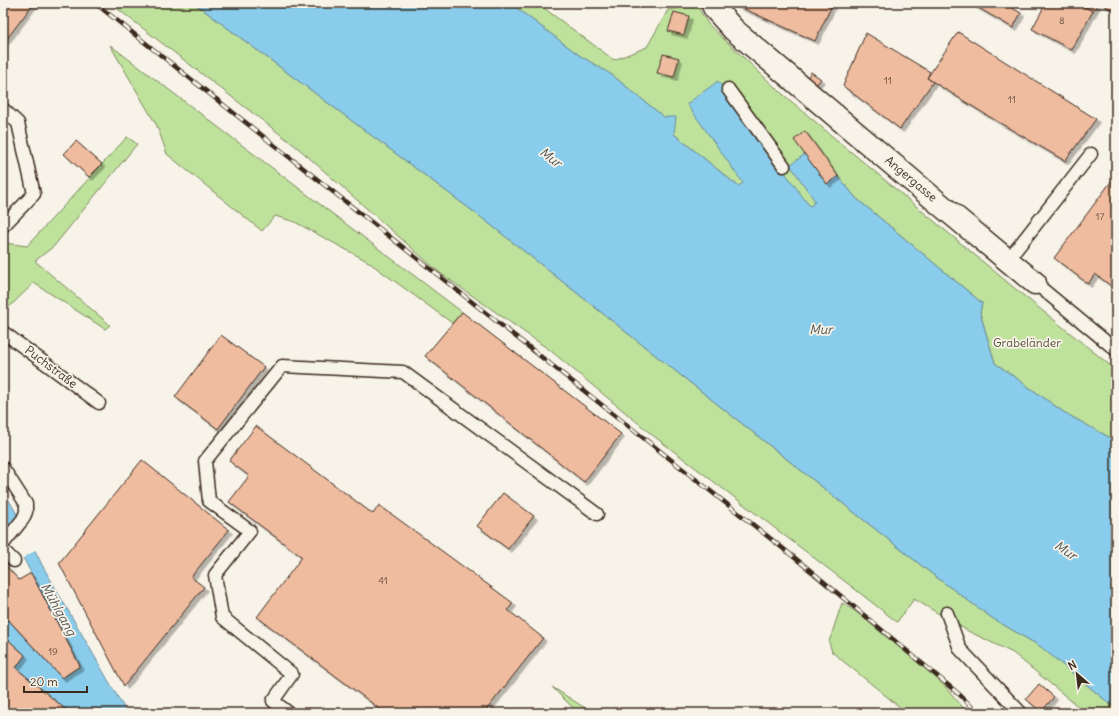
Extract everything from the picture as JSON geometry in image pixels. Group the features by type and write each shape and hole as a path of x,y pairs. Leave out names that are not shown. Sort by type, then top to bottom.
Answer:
{"street":[{"name":"Angergasse","path":"712,3 715,9 734,30 1035,283"}],"lane":[{"path":"728,89 784,166"},
{"path":"3,109 18,124 34,194 3,226"},
{"path":"1008,260 1091,154"},
{"name":"Angergasse","path":"1035,283 1114,344"},
{"name":"Puchstraße","path":"3,332 99,403"},
{"path":"289,713 273,701 292,674 222,616 215,575 250,531 209,501 205,461 282,366 403,372 597,514"},
{"path":"3,468 26,504 24,519 6,540"},
{"path":"3,550 14,561"},
{"path":"948,613 960,649 1021,713"}],"green space":[{"path":"110,3 194,3 482,218 932,574 992,618 1041,647 1116,709 1116,713 1086,713 1013,653 968,631 914,599 897,622 655,437 551,351 440,273 298,148"},
{"name":"Grabeländer","path":"510,3 537,3 614,60 647,47 668,10 691,6 698,7 708,24 778,90 1018,291 1116,370 1116,441 1065,413 995,363 980,313 982,303 856,198 838,176 811,206 738,186 674,134 664,117 612,75 579,55"},
{"path":"110,45 462,312 452,323 367,261 295,222 275,216 262,231 167,154 157,126"},
{"path":"127,137 137,144 54,246 35,261 110,325 105,329 34,283 3,313 3,244 27,246"},
{"path":"842,603 855,611 941,682 968,713 907,713 832,652 829,642"},
{"path":"552,687 593,713 578,713"}],"water":[{"name":"Mur","path":"194,3 510,3 579,55 612,75 664,117 676,117 674,134 738,186 743,183 687,104 718,81 808,204 811,206 815,201 790,165 805,154 826,183 838,176 856,198 982,303 980,313 995,363 1065,413 1116,441 1116,709 1041,647 992,618 932,574 482,218"},
{"name":"Mühlgang","path":"3,490 22,523 42,565 127,713 70,713 16,668 25,655 3,635 3,614 62,678 80,666 8,529 3,523"}],"pier":[{"path":"24,522 37,549 22,559 7,531"}],"building":[{"path":"3,3 34,3 3,44"},
{"path":"731,3 833,3 815,41"},
{"path":"970,3 1003,3 1021,13 1013,28"},
{"path":"1046,3 1077,3 1093,11 1072,50 1032,29"},
{"path":"1077,3 1098,3 1093,11"},
{"path":"1100,3 1116,3 1116,8 1114,11"},
{"path":"674,12 689,16 684,35 668,31"},
{"path":"958,32 1096,119 1065,161 927,78"},
{"path":"866,33 930,72 927,78 933,82 900,129 843,86"},
{"path":"663,54 679,58 674,77 657,73"},
{"path":"811,72 821,79 816,85 807,78"},
{"path":"805,131 838,176 827,184 794,140"},
{"path":"76,141 102,164 89,177 64,154"},
{"path":"1116,156 1116,167 1111,163"},
{"path":"1116,175 1116,279 1111,286 1095,274 1088,284 1054,258"},
{"path":"462,312 621,434 584,482 425,356"},
{"path":"221,335 264,367 218,429 175,397"},
{"path":"256,426 373,514 379,505 513,603 508,610 543,638 484,713 385,713 257,617 302,557 229,502 249,476 229,461"},
{"path":"142,460 229,530 191,577 204,587 124,686 59,563"},
{"path":"503,493 534,516 508,549 477,526"},
{"path":"3,523 8,529 3,536"},
{"path":"3,563 19,580 31,573 80,666 62,678 3,614"},
{"path":"3,635 25,655 16,668 70,713 3,713"},
{"path":"1039,684 1054,697 1041,712 1026,699"}],"railway":[{"path":"95,3 800,562 960,695 978,713"}]}
